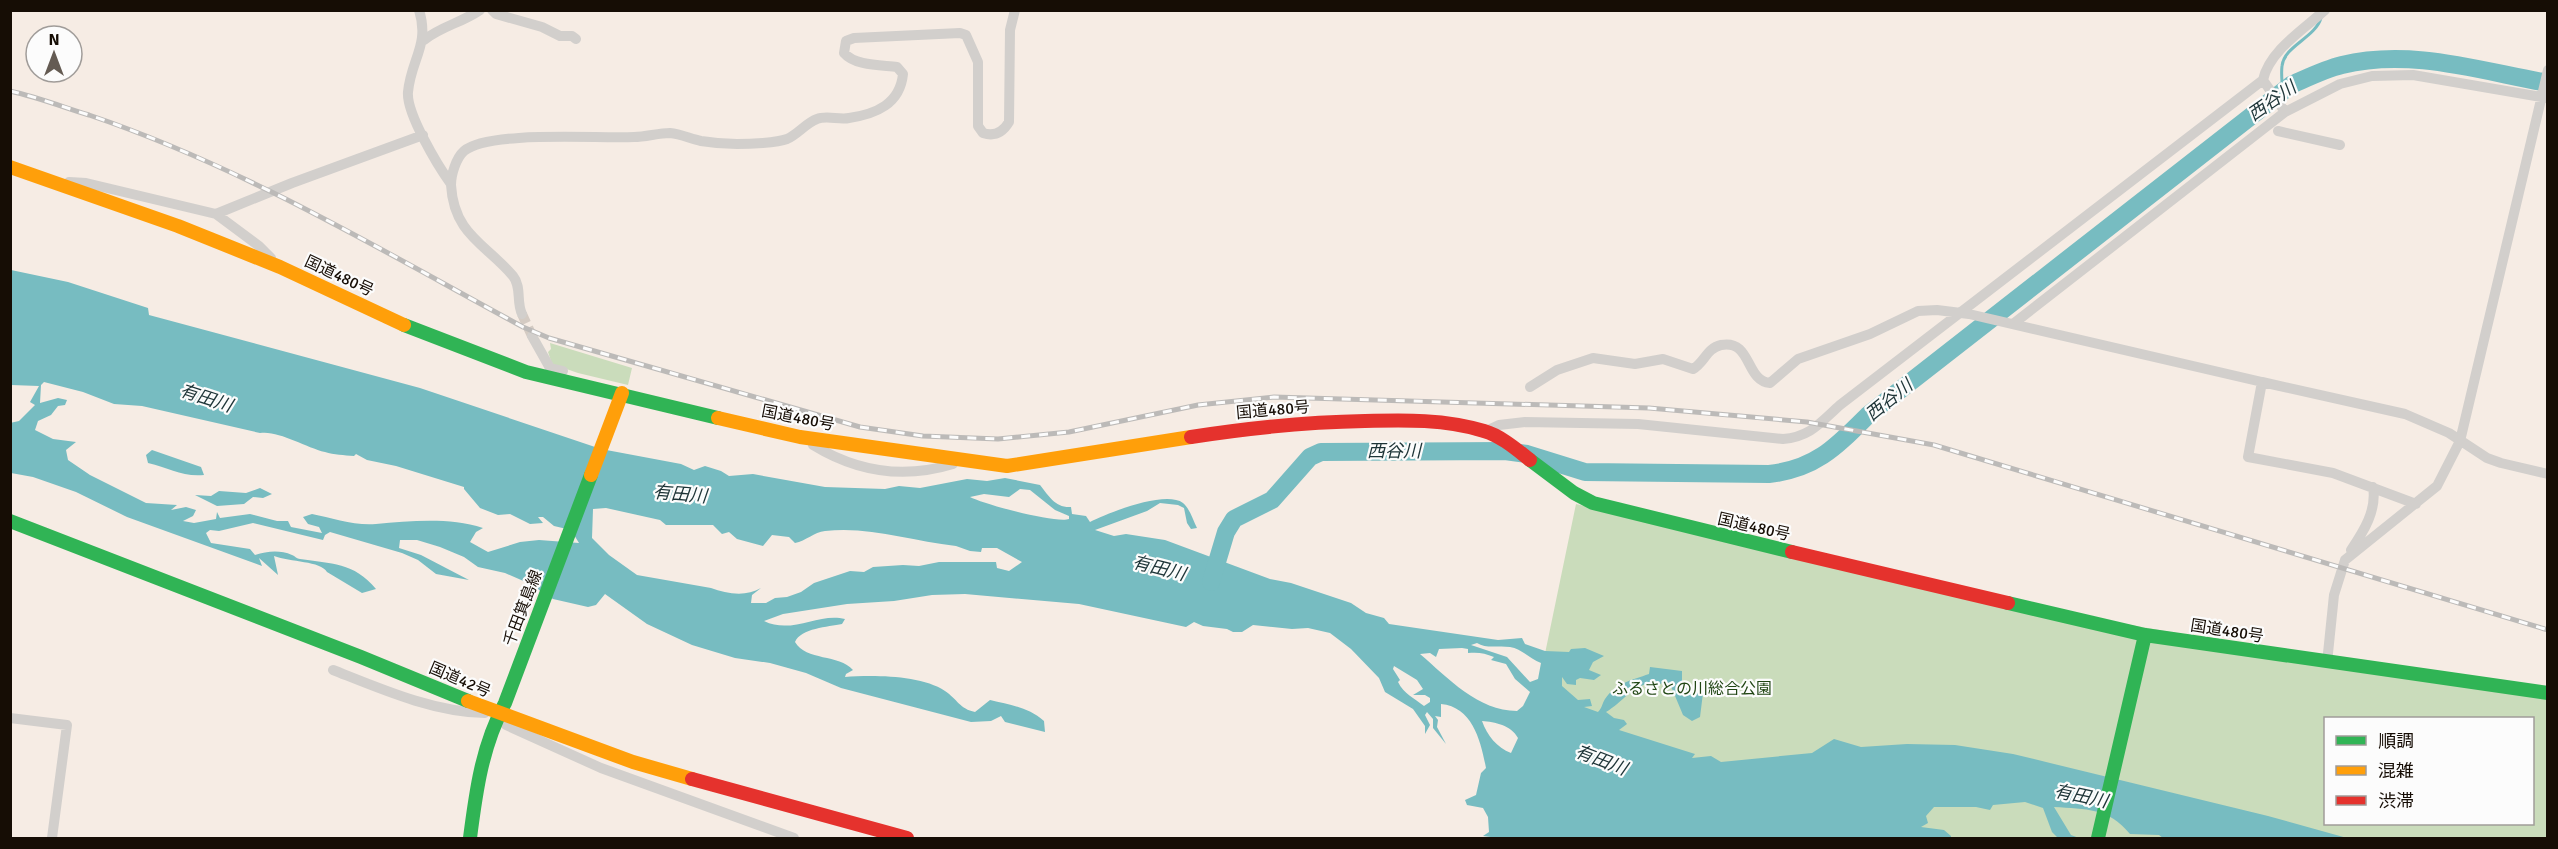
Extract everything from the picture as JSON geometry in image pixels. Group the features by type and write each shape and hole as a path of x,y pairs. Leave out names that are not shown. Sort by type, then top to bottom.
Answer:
{"main road":[{"name":"国道480号","path":"13,166 178,226 280,267 414,328 490,359 619,397 800,436 963,461 1017,465 1246,428 1318,422 1429,421 1456,424 1485,431 1511,444 1564,486 1593,503 2144,641 2547,693"},
{"name":"千田箕島線","path":"470,838 481,763 619,397"},
{"name":"国道42号","path":"10,521 633,762 881,836 907,838"},
{"path":"2098,838 2144,641"}],"street":[{"path":"418,10 424,30 408,95 410,111 439,168 451,184 466,232 514,277 519,291 518,302 522,314"},
{"path":"423,40 442,27 467,19 480,10"},
{"path":"492,10 495,14 542,27 560,36 572,36 576,39"},
{"path":"451,184 456,166 464,152 471,147 506,140 566,136 636,137 670,133 702,141 737,144 786,140 817,118 848,118 883,108 894,100 902,86 903,74 897,67 867,64 847,57 843,47 846,41 854,38 960,33 966,35 978,62 978,126 983,133 994,135 1004,130 1009,122 1010,30 1015,10"},
{"path":"1485,431 1499,425 1525,422 1638,424 1783,439 1808,434 1840,405 1965,313 2263,80 2268,67 2282,49 2325,10"},
{"path":"2345,560 2437,486 2460,441 2544,98 2547,70"},
{"path":"2010,323 2285,112 2340,84 2372,76 2426,77 2544,98"},
{"path":"2263,80 2285,112"},
{"path":"2278,131 2340,145"},
{"path":"216,214 292,183 423,135"},
{"path":"51,181 86,183 216,214 259,246 280,267"},
{"path":"1530,387 1557,370 1593,358 1635,363 1664,359 1693,369 1710,350 1725,344 1743,350 1756,375 1761,380 1770,382 1798,359 1870,334 1918,311 1937,310 1965,313 2405,414 2437,427 2475,452 2501,463 2547,474"},
{"path":"532,336 550,368 615,384 619,397"},
{"path":"2262,382 2248,457 2333,473 2416,504"},
{"path":"800,436 840,458 881,472 918,472 963,461"},
{"path":"2327,663 2334,595 2345,560 2374,504 2373,487"},
{"path":"333,670 401,696 469,713 500,712 510,728 601,768 794,838"},
{"path":"10,718 67,725 52,838"}],"green space":[{"path":"550,343 632,368 628,385 552,364 548,352 551,349"},
{"name":"ふるさとの川総合公園","path":"1576,504 1931,590 2547,698 2547,838 1501,838 1536,697"}],"water":[{"name":"有田川","path":"11,270 68,282 148,308 149,315 420,388 601,449 681,464 694,470 705,466 729,476 753,474 825,487 885,489 899,486 920,488 967,479 987,481 1005,478 1040,485 1061,506 1071,507 1072,514 1086,516 1090,522 1136,504 1163,499 1175,500 1185,505 1197,528 1191,529 1187,523 1184,508 1160,503 1147,511 1095,530 1114,536 1126,534 1165,540 1270,579 1291,583 1351,603 1366,613 1384,618 1389,624 1498,640 1522,638 1525,644 1545,651 1569,652 1571,649 1585,648 1604,656 1593,662 1589,670 1601,675 1594,680 1580,678 1576,680 1576,685 1567,684 1562,677 1562,686 1578,700 1590,699 1592,706 1584,707 1598,712 1614,689 1649,674 1650,667 1682,671 1682,687 1703,693 1700,717 1692,721 1683,715 1670,684 1664,682 1637,688 1606,712 1614,718 1624,720 1627,724 1619,730 1695,754 1692,758 1711,756 1721,762 1812,753 1834,739 1861,747 1907,744 1955,745 2013,754 2268,816 2347,838 2163,838 2159,835 2130,834 2114,819 2096,812 2054,807 2071,835 2079,838 2058,838 2052,832 2043,808 2025,802 1993,805 1990,810 1976,807 1934,807 1926,816 1928,823 1921,827 1944,830 1951,838 1498,838 1483,836 1489,832 1488,817 1483,808 1467,805 1465,800 1476,795 1481,773 1486,768 1478,737 1468,719 1452,707 1441,704 1441,717 1435,716 1438,720 1437,727 1446,744 1433,728 1433,719 1427,712 1425,715 1430,725 1425,734 1425,726 1413,709 1385,692 1379,678 1351,649 1330,633 1308,628 1292,629 1253,625 1242,632 1233,632 1194,622 1186,627 1079,604 965,594 847,604 783,614 764,621 785,626 825,618 845,619 842,624 809,631 798,637 795,642 807,652 847,665 853,670 845,677 883,676 923,682 945,691 962,706 975,712 990,700 1012,705 1044,721 1045,732 1005,722 1001,716 991,721 971,722 841,688 806,673 770,663 735,658 692,645 647,624 605,594 596,605 588,607 553,599 528,583 505,573 478,567 464,557 417,540 400,540 399,548 421,555 469,580 436,574 418,560 402,553 330,532 323,540 253,523 219,531 210,530 206,533 211,543 250,549 255,555 269,552 287,553 299,559 341,566 359,574 376,589 362,593 324,568 274,556 278,575 259,558 262,566 127,517 76,492 33,477 11,473 10,423 19,421 35,405 30,402 39,386 11,385","holes":["44,382 83,392 114,404 142,406 260,433 275,434 328,453 354,456 356,454 367,460 396,466 464,487 480,508 498,515 510,514 530,524 543,523 538,517 543,517 554,526 571,530 579,543 539,540 520,542 488,552 470,542 476,532 483,528 443,521 368,524 352,523 312,514 303,517 308,524 319,527 322,533 291,527 288,521 277,521 250,514 220,518 217,512 216,519 194,523 183,521 193,516 196,510 186,507 171,510 177,505 146,503 90,475 68,460 66,450 76,442 53,439 35,430 38,421 51,415 58,406 65,405 67,400 58,398 40,403 41,385","1020,489 1030,490 1055,510 1069,516 1069,519 1036,516 970,497 984,494 1009,497","606,508 660,520 666,525 713,525 722,534 729,532 737,539 763,546 772,535 789,537 795,543 821,532 842,530 890,535 956,546 970,551 981,552 982,548 997,548 1022,562 1009,571 997,568 996,562 939,562 919,566 873,567 864,572 850,571 814,583 801,592 787,597 775,598 766,603 751,603 752,595 761,588 743,594 730,593 637,575 609,555 592,538 593,509","1477,643 1484,646 1506,646 1518,650 1541,663 1538,679 1530,682 1507,657 1471,645","1462,648 1468,649 1468,653 1481,653 1494,657 1491,660 1506,664 1515,679 1530,692 1523,706 1517,711 1503,710 1489,705 1464,692 1420,654 1430,653 1436,657 1439,649","1394,666 1417,680 1423,689 1413,695 1425,695 1430,698 1430,702 1424,706 1406,693 1398,682 1400,680 1393,669","1482,721 1497,723 1511,730 1518,738 1511,753 1497,744"]},
{"path":"152,450 201,467 204,475 182,473 148,463 146,455"},
{"path":"260,488 272,494 263,498 253,497 244,504 217,506 195,495 211,496 219,491 246,493"}],"waterway":[{"path":"2283,91 2284,59 2313,31 2321,18"},
{"name":"西谷川","path":"1211,582 1226,532 1234,519 1272,500 1310,457 1321,452 1505,451 1527,454 1585,472 1769,474 1800,467 1835,446 1868,415 2291,85 2342,65 2368,60 2394,59 2445,63 2548,83"}],"tunnel":[{"path":"522,314 532,336"}],"railway":[{"path":"10,91 89,115 202,159 311,212 523,327 549,338 860,427 923,436 998,439 1069,432 1198,405 1274,397 1649,408 1807,422 1934,445 2548,630"}],"traffic: fast":[{"path":"404,325 526,372 718,418"},
{"path":"1530,460 1574,493 1593,503 1792,552"},
{"path":"470,838 485,752 591,475"},
{"path":"10,521 361,657 468,701"},
{"path":"2008,603 2145,635 2548,693"},
{"path":"2098,838 2145,635"}],"traffic: slow":[{"path":"10,167 178,226 280,267 404,325"},
{"path":"591,475 622,393"},
{"path":"718,418 800,437 1007,466 1191,437"},
{"path":"468,701 633,762 692,779"}],"traffic: jam":[{"path":"1191,437 1299,424 1425,421 1455,424 1490,433 1530,460"},
{"path":"1792,552 2008,603"},
{"path":"692,779 907,838"}]}
